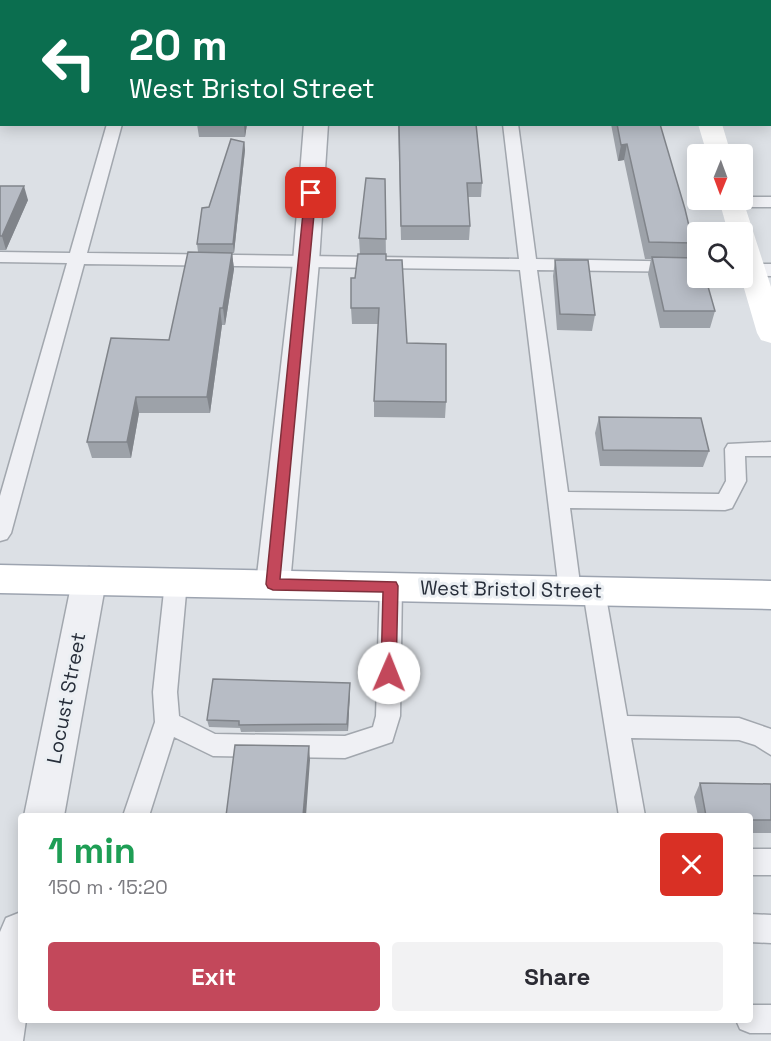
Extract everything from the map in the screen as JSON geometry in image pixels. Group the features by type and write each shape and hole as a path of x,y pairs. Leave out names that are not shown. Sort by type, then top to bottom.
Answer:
{"main road":[{"path":"711,126 716,144"},
{"path":"755,269 771,333"},
{"name":"West Bristol Street","path":"0,579 771,594"}],"street":[{"path":"273,584 306,261 316,126"},
{"name":"Locust Street","path":"45,813 89,581"},
{"path":"8,1026 18,954"}],"lane":[{"path":"0,532 114,126"},
{"path":"510,126 526,264 558,500 618,727 632,813"},
{"path":"753,202 771,202"},
{"path":"0,257 687,267"},
{"path":"558,500 725,502 736,481 735,449 771,449"},
{"path":"137,813 167,722 165,692 176,582"},
{"path":"167,722 213,745 345,747 383,734 388,716 391,586"},
{"path":"618,727 739,729 763,737 771,744"},
{"path":"753,862 771,862"},
{"path":"753,928 771,929"},
{"path":"753,1019 771,1019"}],"building":[{"path":"399,126 476,126 482,183 467,183 470,226 401,226"},
{"path":"617,126 661,126 688,222 687,243 649,242 627,144 621,145"},
{"path":"231,139 244,142 233,244 197,244 202,208 209,207"},
{"path":"366,178 385,179 386,239 359,238"},
{"path":"0,186 24,186 2,236 0,236"},
{"path":"188,252 232,253 223,308 220,308 207,397 136,397 127,442 87,442 111,338 169,340"},
{"path":"358,254 386,254 386,260 402,260 407,343 446,344 446,402 374,401 379,308 351,308 351,278 355,278"},
{"path":"652,257 687,258 687,288 708,288 715,311 664,311"},
{"path":"555,260 588,260 595,315 560,314"},
{"path":"599,417 701,418 709,451 603,450"},
{"path":"213,679 350,683 347,724 239,725 239,721 207,720"},
{"path":"235,745 309,746 303,813 226,813"},
{"path":"700,783 771,784 771,820 753,820 753,813 705,813"}],"route":[{"path":"311,193 273,584 391,586 389,673"}]}
